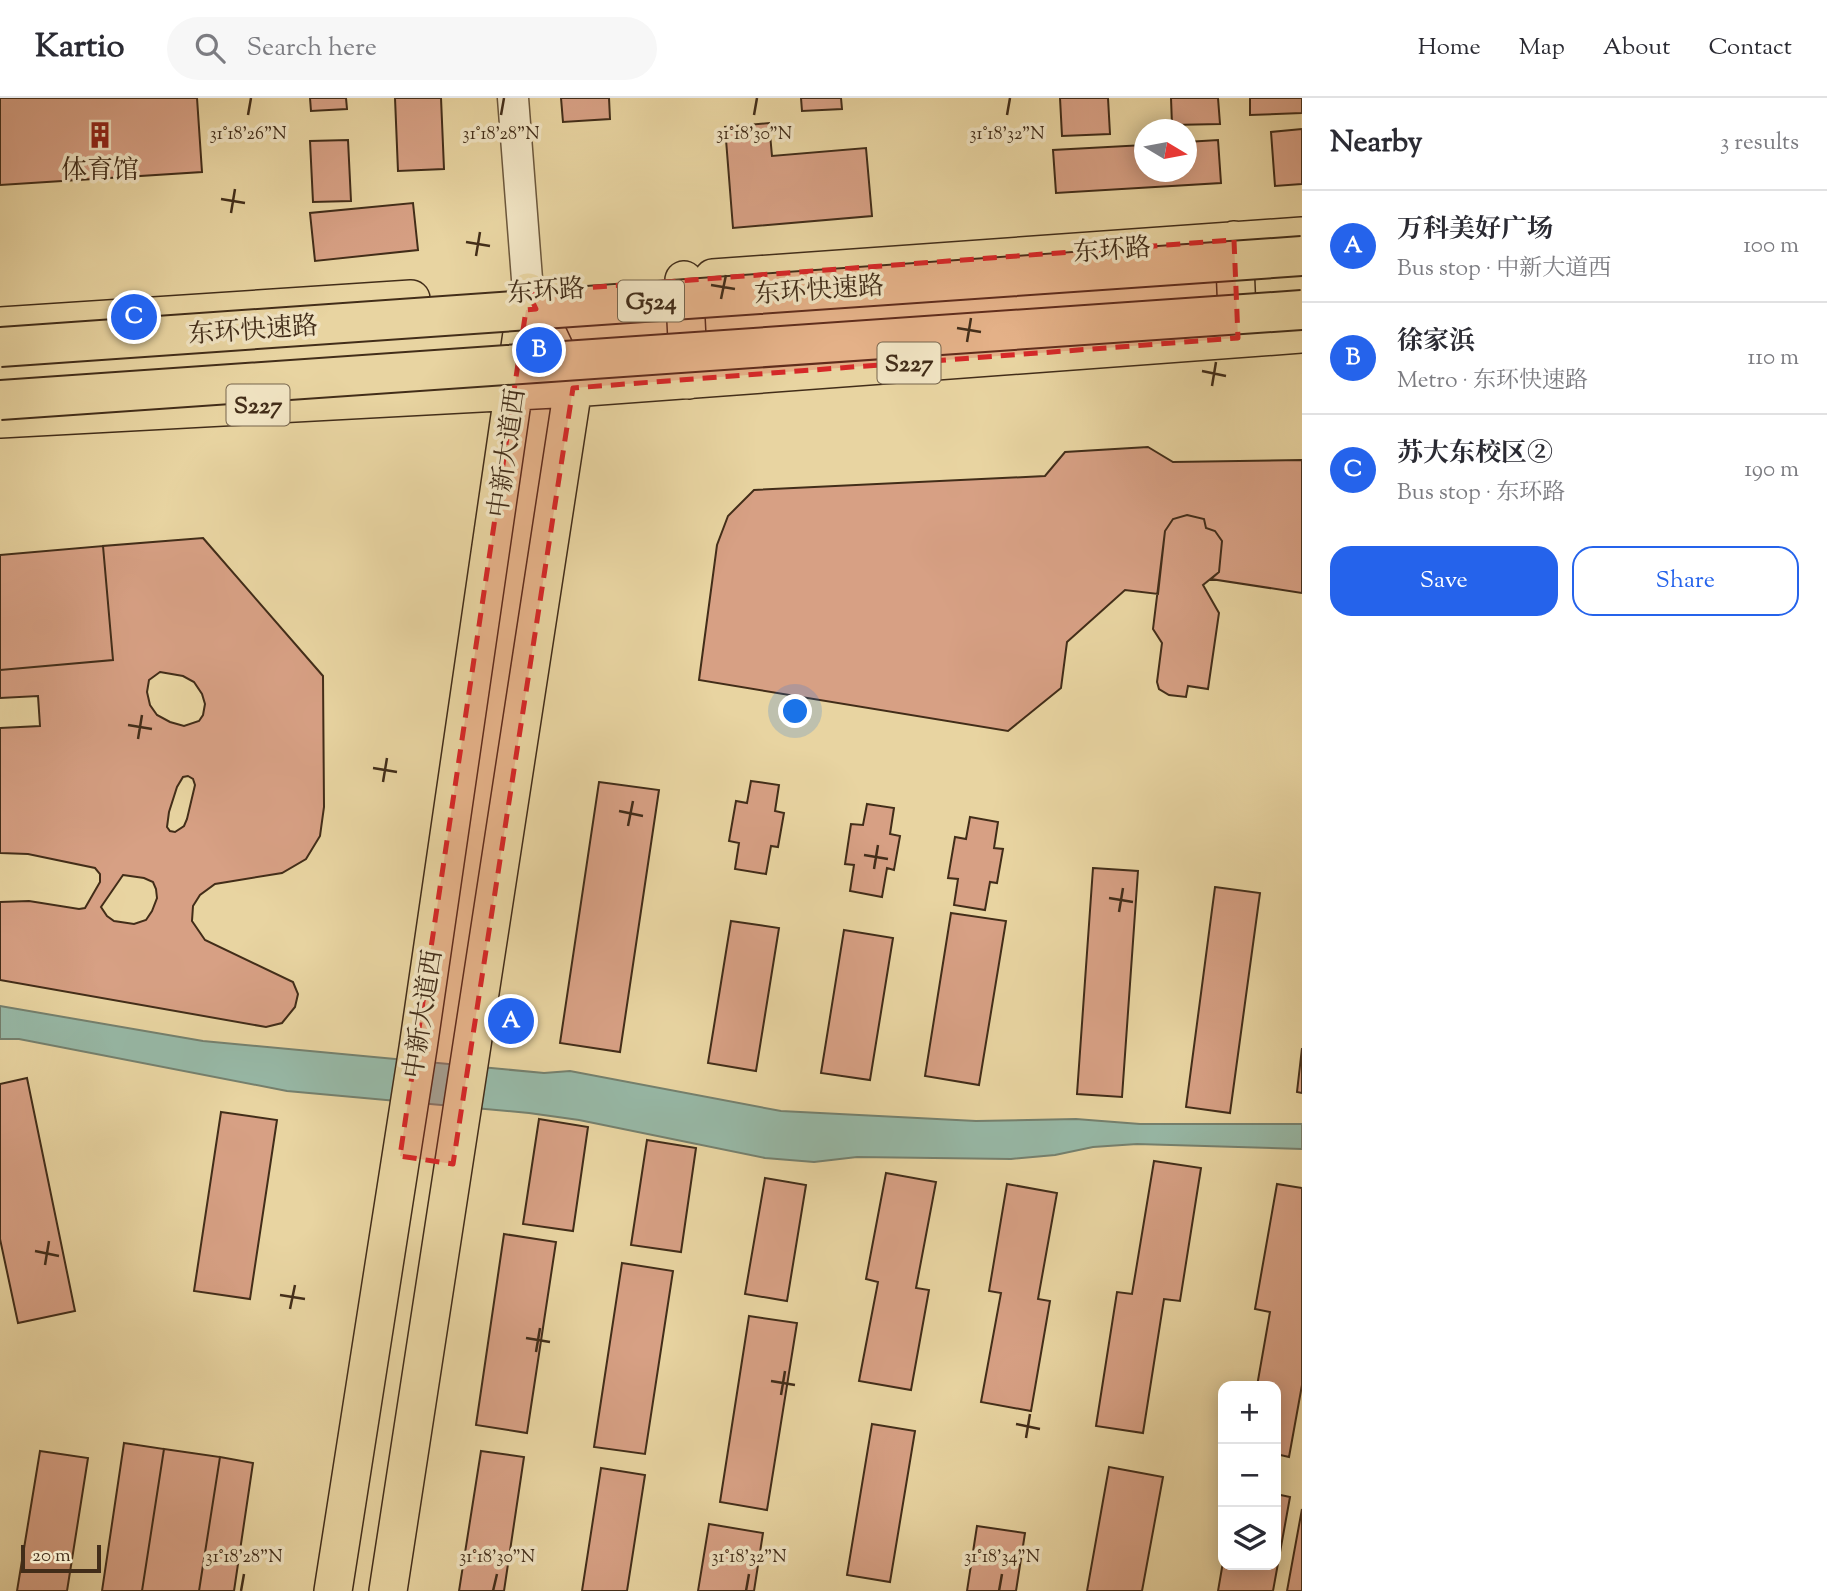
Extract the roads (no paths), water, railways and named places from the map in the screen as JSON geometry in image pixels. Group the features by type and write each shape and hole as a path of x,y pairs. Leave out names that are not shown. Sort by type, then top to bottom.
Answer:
{"highway":[{"name":"东环快速路","path":"0,347 1302,256"},
{"name":"东环快速路","path":"0,400 1302,310"}],"main road":[{"name":"东环路","path":"0,326 528,292 1302,236"},
{"path":"1234,240 1238,338"},
{"path":"684,280 689,380"},
{"path":"528,292 573,388"},
{"name":"中新大道西","path":"333,1591 418,1048 528,292"},
{"name":"S227","path":"0,419 573,388 1302,334"},
{"name":"中新大道西","path":"388,1591 573,388"},
{"path":"400,1156 453,1164"}],"street":[{"path":"513,98 528,292"}],"place":[{"name":"体育馆","path":"100,135"},
{"name":"苏大东校区②","path":"134,317"},
{"name":"徐家浜","path":"539,350"},
{"name":"万科美好广场","path":"511,1021"}]}
